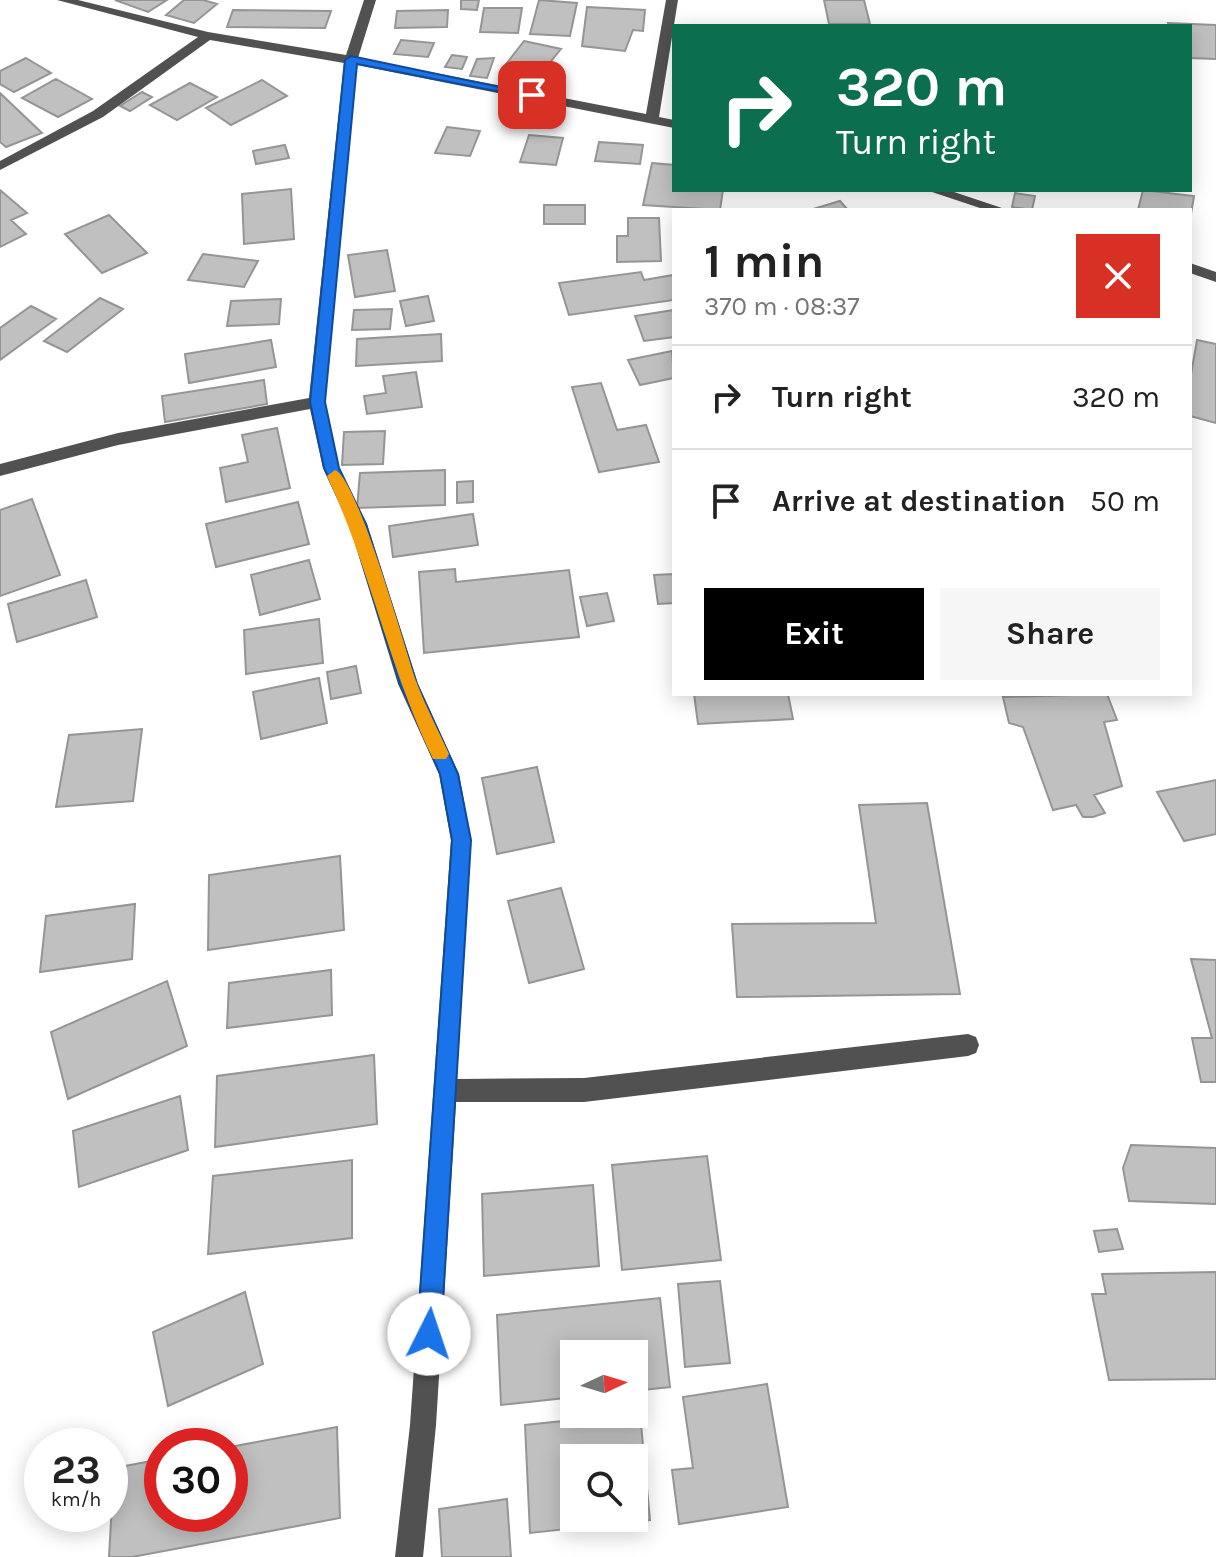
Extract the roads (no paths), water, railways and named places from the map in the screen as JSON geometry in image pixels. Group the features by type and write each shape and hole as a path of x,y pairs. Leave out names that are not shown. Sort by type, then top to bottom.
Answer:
{"street":[{"path":"63,0 208,36 351,60 672,123"},
{"path":"370,0 351,60 317,402 331,468 358,524 408,684 449,774 461,840 423,1425 409,1557"},
{"path":"652,118 672,0"},
{"path":"0,166 98,114 208,36"},
{"path":"940,192 994,208"},
{"path":"1192,269 1216,277"},
{"path":"0,470 49,454 147,432 317,402"},
{"path":"445,1091 584,1090 968,1045"}]}
